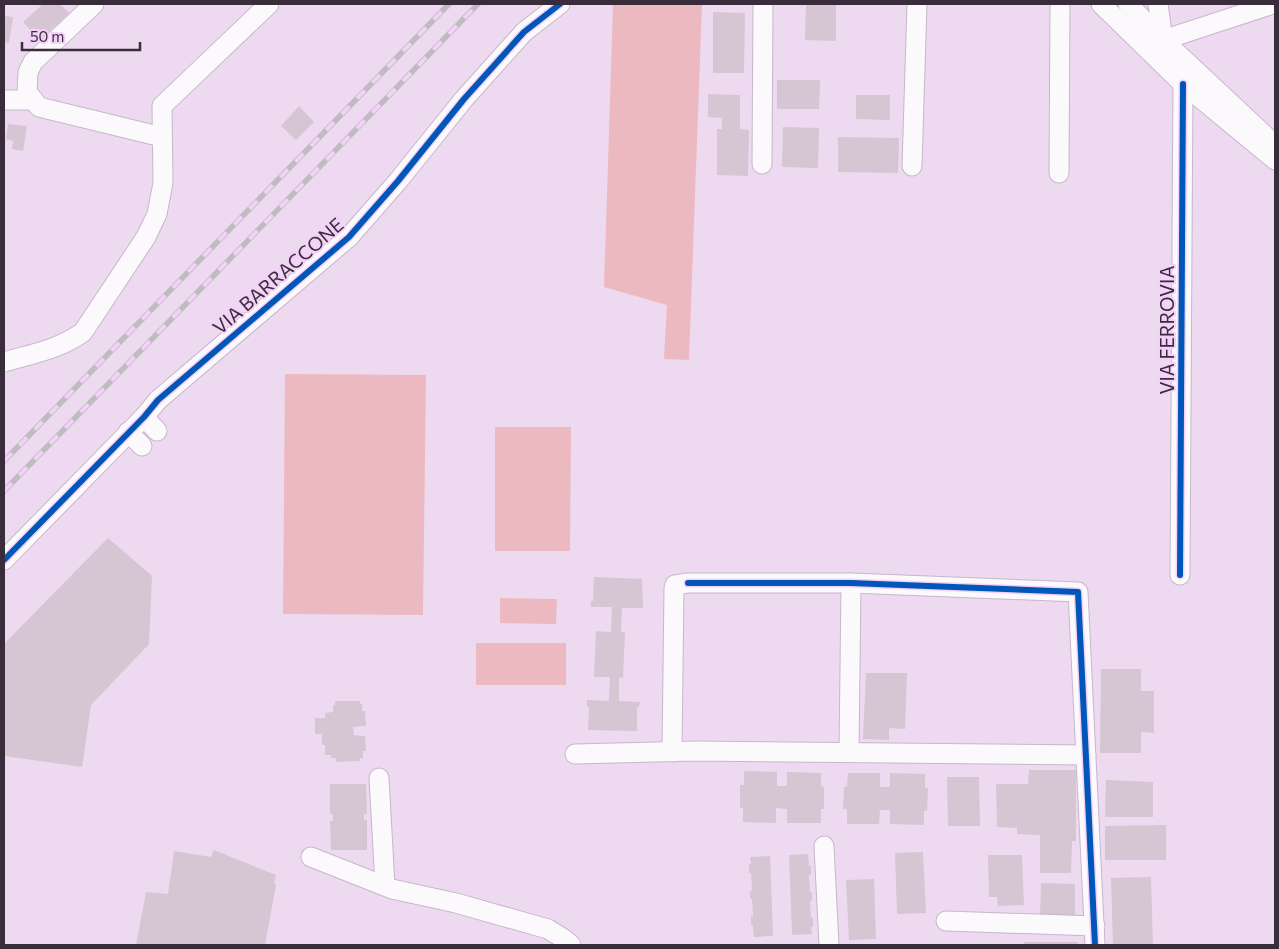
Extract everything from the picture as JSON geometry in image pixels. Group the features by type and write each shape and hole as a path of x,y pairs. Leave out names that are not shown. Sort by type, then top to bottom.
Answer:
{"street":[{"path":"94,4 33,62 28,72 27,92 39,107 162,137"},
{"path":"4,362 59,346 71,341 83,332 146,237 156,214 163,183 162,106 269,4"},
{"name":"VIA BARRACCONE","path":"4,560 144,417 158,400 349,237 398,181 464,99 524,32 560,4"},
{"path":"762,164 763,4"},
{"path":"912,166 917,4"},
{"path":"1059,173 1060,4"},
{"path":"1101,4 1183,84 1275,160"},
{"path":"1128,4 1163,40 1275,146"},
{"path":"1158,4 1163,40"},
{"path":"1163,40 1273,4"},
{"name":"VIA FERROVIA","path":"1180,575 1183,84"},
{"path":"4,100 33,100"},
{"path":"144,417 157,431"},
{"path":"128,432 142,446"},
{"path":"672,752 674,588 676,585 688,583 851,583 1078,592 1095,945"},
{"path":"849,752 851,583"},
{"path":"575,754 696,751 1086,755"},
{"path":"380,778 385,886"},
{"path":"824,846 829,945"},
{"path":"311,857 385,886 456,903 548,929 570,945"},
{"path":"946,922 1094,926"}],"shaded area":[{"path":"613,4 702,4 689,360 664,359 667,305 604,287"},
{"path":"285,374 426,375 423,615 283,614"},
{"path":"495,427 571,427 570,551 495,551"},
{"path":"500,598 557,599 556,624 500,623"},
{"path":"476,643 566,643 566,685 476,685"}],"building":[{"path":"43,4 60,4 69,13 40,40 23,22"},
{"path":"806,4 836,4 836,41 805,40"},
{"path":"713,12 745,13 744,73 713,73"},
{"path":"4,16 13,17 9,43 4,42"},
{"path":"777,80 820,80 819,109 777,109"},
{"path":"708,94 740,95 740,129 749,130 748,176 717,175 717,129 722,129 722,118 708,117"},
{"path":"856,95 890,95 890,120 856,119"},
{"path":"299,106 314,122 296,140 281,126"},
{"path":"8,124 27,126 23,151 12,149 13,141 6,139"},
{"path":"783,127 819,128 818,168 782,167"},
{"path":"838,137 899,138 898,173 838,172"},
{"path":"108,538 152,576 149,644 91,705 82,767 4,756 4,644"},
{"path":"594,577 642,579 643,608 622,608 621,632 625,632 623,678 619,677 619,701 640,702 639,707 637,707 637,731 588,730 589,707 587,707 587,700 609,701 610,677 594,677 596,631 611,632 612,607 591,607"},
{"path":"1101,669 1141,669 1141,691 1154,691 1154,733 1141,732 1141,753 1100,753"},
{"path":"866,673 907,673 905,729 889,728 889,740 863,739"},
{"path":"335,701 360,701 362,711 365,711 366,726 353,727 354,735 365,736 366,751 363,751 363,758 360,758 360,761 336,762 336,758 331,758 331,755 325,755 325,745 322,745 322,734 315,734 315,718 325,718 325,713 333,712"},
{"path":"1029,770 1076,770 1076,841 1072,841 1071,873 1040,873 1040,835 1017,834 1017,828 997,827 996,784 1028,784"},
{"path":"744,771 777,772 777,786 787,786 787,772 821,773 821,786 824,787 824,809 821,809 821,823 787,823 787,809 776,808 776,823 743,822 743,808 740,808 740,785 744,785"},
{"path":"848,773 880,773 880,787 890,787 890,773 925,774 925,788 928,788 927,811 924,811 924,825 890,824 890,810 880,810 879,824 847,824 847,809 843,809 844,787 847,787"},
{"path":"947,777 979,777 980,826 948,826"},
{"path":"1106,780 1153,782 1153,817 1105,817"},
{"path":"330,784 366,784 367,814 364,814 364,820 367,820 367,850 331,850 330,821 333,821 333,814 330,814"},
{"path":"1166,825 1166,860 1105,860 1105,826"},
{"path":"214,850 276,875 274,884 276,885 265,945 136,945 146,892 168,894 174,851 211,857"},
{"path":"923,852 926,913 897,914 895,853"},
{"path":"808,854 809,866 811,866 811,875 809,875 810,892 812,892 812,901 810,901 811,918 813,918 812,934 792,935 789,855"},
{"path":"988,855 1022,855 1024,905 998,906 997,897 989,897"},
{"path":"770,856 773,936 754,937 753,925 751,925 751,916 753,916 752,899 750,899 750,891 752,891 751,873 749,873 750,857"},
{"path":"1151,877 1153,945 1113,945 1111,878"},
{"path":"874,879 876,939 849,940 846,880"},
{"path":"1041,883 1075,884 1075,916 1040,917"},
{"path":"1024,942 1078,942 1078,945 1024,945"}],"railway":[{"path":"4,461 449,4"},
{"path":"4,491 478,4"}],"cycle path":[{"path":"4,560 144,417 158,400 349,237 398,181 464,99 524,32 560,4"},
{"path":"1180,575 1183,84"},
{"path":"688,583 851,583 1078,592 1095,945"}]}
